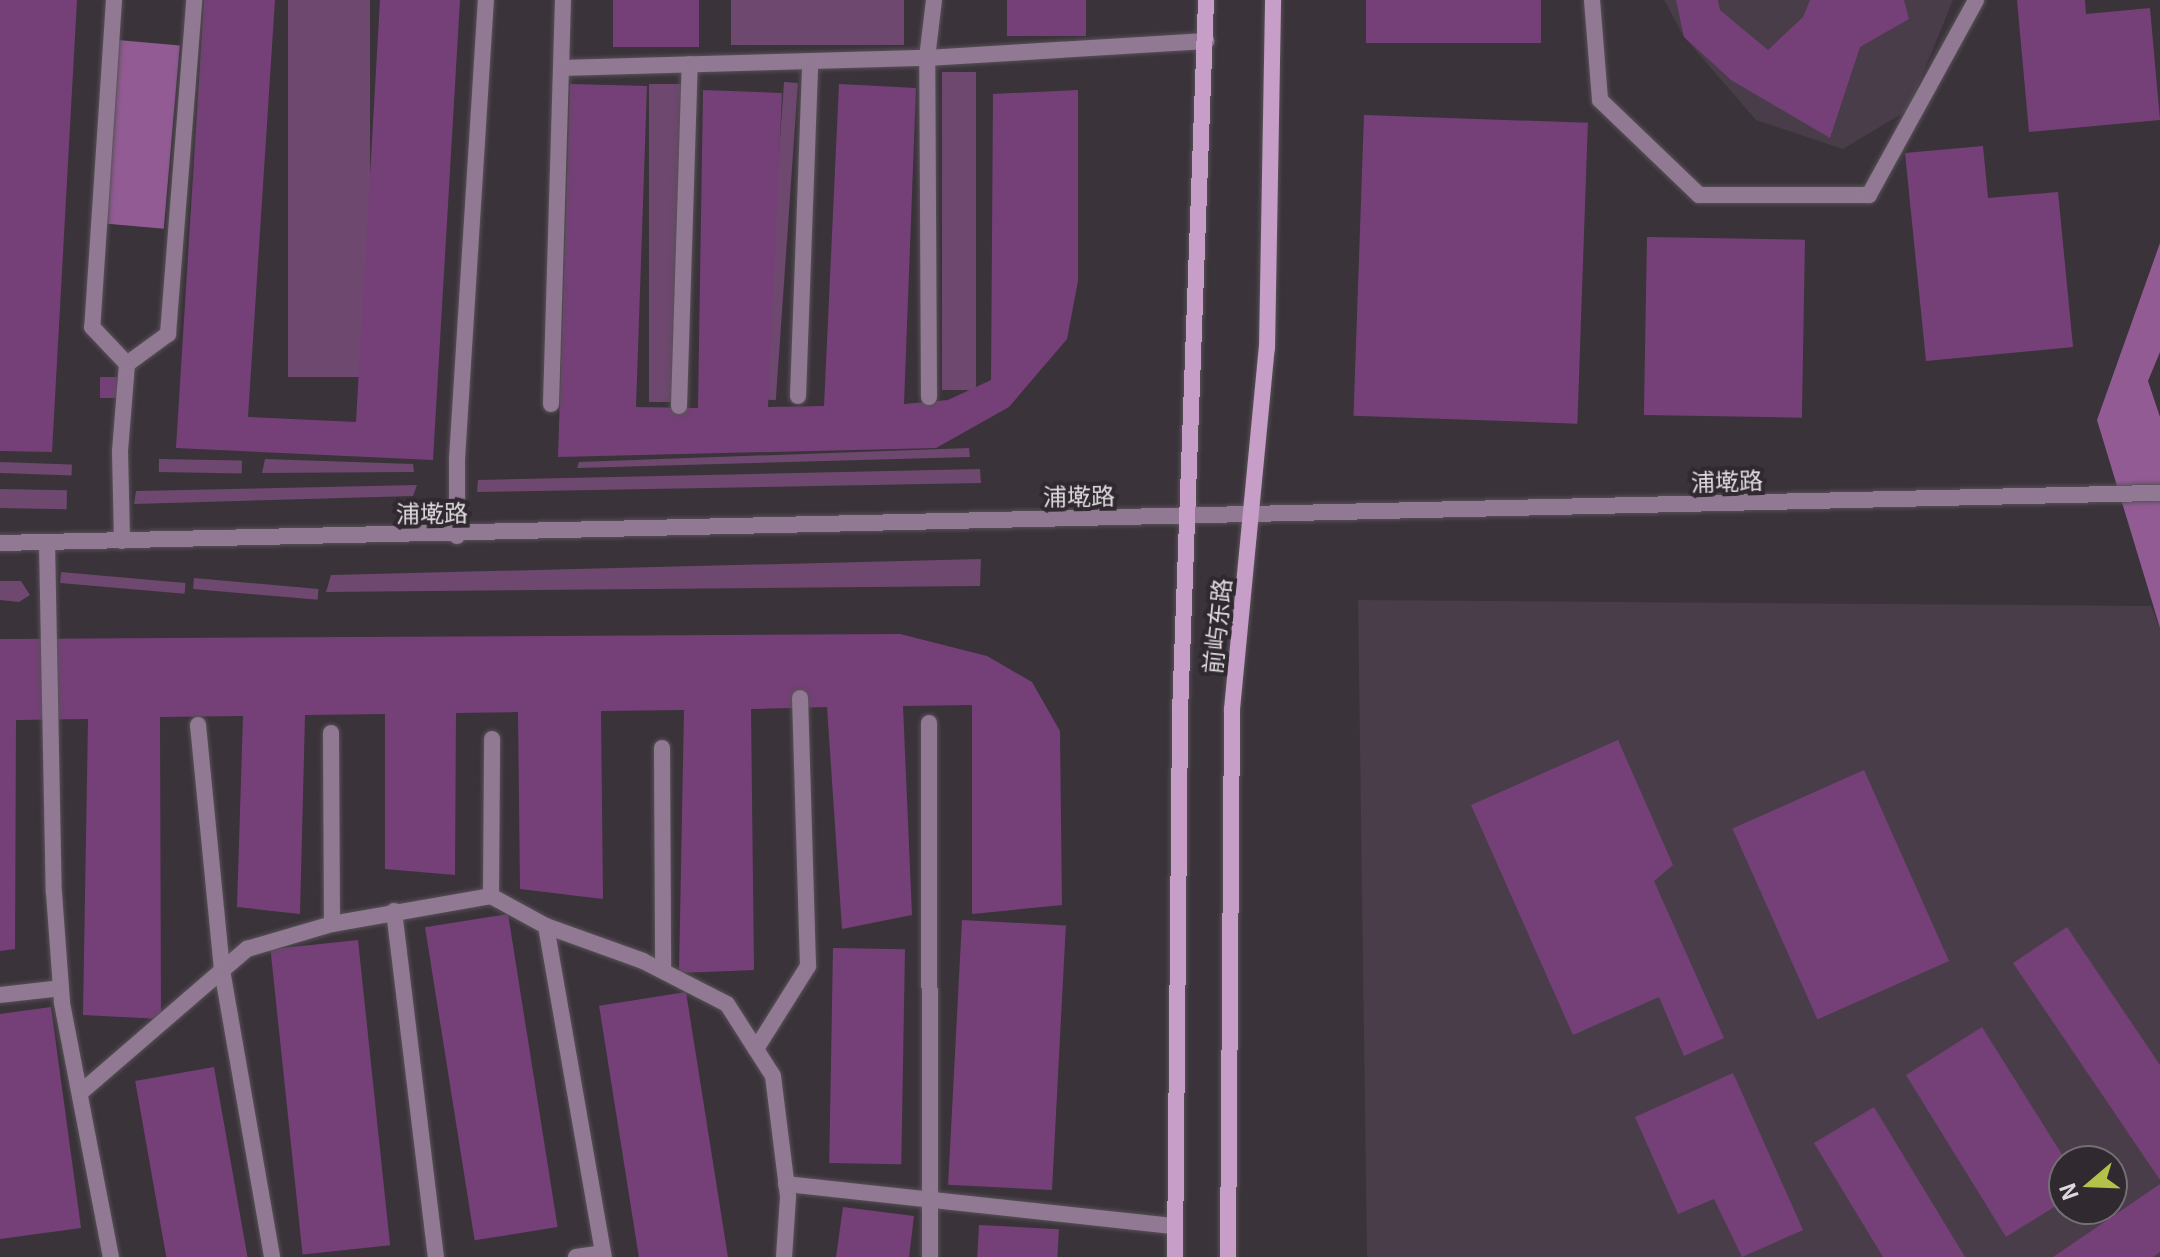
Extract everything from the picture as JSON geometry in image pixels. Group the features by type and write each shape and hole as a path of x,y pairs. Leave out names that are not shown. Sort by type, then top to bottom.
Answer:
{"main road":[{"name":"前屿东路","path":"1175,1257 1180,713 1206,0"},
{"name":"前屿东路","path":"1228,1257 1232,709 1267,348 1273,0"}],"street":[{"path":"114,0 92,327 127,364 120,451 122,541"},
{"path":"127,364 168,334 194,0"},
{"path":"457,536 457,459 486,0"},
{"path":"551,404 563,0"},
{"path":"929,397 927,58 934,0"},
{"path":"1592,0 1600,100 1699,195 1869,195 1976,0"},
{"path":"561,68 927,58 1206,41"},
{"path":"798,396 810,61"},
{"path":"679,406 690,64"},
{"name":"浦墘路","path":"0,543 457,536 2160,493"},
{"path":"47,543 54,893 61,988 111,1257"},
{"path":"756,1049 808,966 800,698"},
{"path":"929,723 930,1257"},
{"path":"198,725 222,970 272,1257"},
{"path":"331,733 332,924"},
{"path":"491,896 492,739"},
{"path":"662,748 663,971"},
{"path":"80,1093 247,949 332,924 491,896 546,926 663,971 727,1004 773,1076 786,1184 784,1257"},
{"path":"394,911 436,1257"},
{"path":"546,926 603,1255 576,1257"},
{"path":"0,995 61,988"},
{"path":"786,1184 1174,1226"}],"shaded area":[{"path":"288,0 370,0 370,377 288,377"},
{"path":"731,0 904,0 904,45 731,45"},
{"path":"1664,0 1953,0 1908,110 1843,149 1756,120 1684,37"},
{"path":"118,40 180,45 164,229 102,223"},
{"path":"942,72 976,72 976,390 942,390"},
{"path":"784,82 798,83 776,400 762,399"},
{"path":"649,84 683,84 683,402 649,402"},
{"path":"2160,243 2160,352 2148,381 2160,417 2160,628 2097,420"},
{"path":"969,448 970,457 577,468 579,462"},
{"path":"159,459 242,460 242,473 159,472"},
{"path":"265,459 413,464 414,472 262,473"},
{"path":"0,462 72,465 72,476 0,473"},
{"path":"980,469 981,483 477,492 478,480"},
{"path":"417,485 413,496 134,504 136,491"},
{"path":"0,489 67,490 67,509 0,508"},
{"path":"981,559 980,586 326,592 331,575"},
{"path":"61,572 186,583 185,594 60,583"},
{"path":"194,578 319,589 318,600 193,589"},
{"path":"0,581 21,581 30,595 19,602 0,600"},
{"path":"1358,600 2151,606 2160,628 2160,1257 1367,1257"}],"building":[{"path":"0,0 77,0 52,452 0,451"},
{"path":"204,0 275,0 248,417 356,422 380,0 460,0 433,460 176,448"},
{"path":"613,0 699,0 699,47 613,47"},
{"path":"1007,0 1086,0 1086,36 1007,36"},
{"path":"1366,0 1541,0 1541,43 1366,43"},
{"path":"1676,0 1718,0 1720,10 1768,50 1803,17 1810,0 1904,0 1909,19 1860,47 1830,138 1731,80 1684,37"},
{"path":"2017,0 2085,0 2086,14 2150,8 2160,120 2029,132"},
{"path":"570,84 647,86 636,407 698,408 703,90 782,93 768,407 824,406 839,84 916,88 904,404 948,400 991,380 993,94 1078,90 1078,281 1067,339 1009,407 936,448 558,457"},
{"path":"1364,115 1588,123 1577,424 1353,416"},
{"path":"1983,146 1988,198 2058,192 2073,347 1926,361 1905,153"},
{"path":"1647,237 1805,240 1802,418 1644,415"},
{"path":"100,377 117,377 117,398 100,398"},
{"path":"900,634 987,656 1032,682 1060,731 1062,905 972,914 972,705 903,706 912,915 842,929 827,707 751,709 754,970 679,973 684,710 601,711 603,899 520,889 518,712 456,713 455,875 385,869 385,714 305,715 300,914 237,907 243,716 160,717 161,1019 83,1015 88,719 16,720 15,949 0,951 0,639"},
{"path":"1618,740 1673,865 1654,881 1724,1038 1684,1056 1659,997 1573,1035 1471,805"},
{"path":"1864,770 1949,961 1817,1020 1732,829"},
{"path":"508,914 558,1227 475,1240 425,927"},
{"path":"962,920 1066,925 1052,1190 948,1185"},
{"path":"2067,927 2160,1065 2160,1180 2013,963"},
{"path":"358,940 390,1245 303,1255 270,949"},
{"path":"833,948 905,949 901,1164 829,1163"},
{"path":"686,992 728,1257 639,1257 599,1006"},
{"path":"51,1007 81,1228 0,1239 0,1014"},
{"path":"1982,1027 2056,1145 2048,1145 2048,1211 2006,1237 1906,1075"},
{"path":"214,1067 248,1257 166,1257 135,1081"},
{"path":"1733,1073 1803,1230 1742,1257 1714,1199 1678,1214 1635,1117"},
{"path":"1874,1107 1965,1257 1883,1257 1814,1143"},
{"path":"2160,1184 2160,1252 2153,1257 2053,1257 2100,1225 2128,1225 2128,1206"},
{"path":"843,1207 914,1216 909,1257 836,1257"},
{"path":"979,1225 1059,1229 1057,1257 977,1257"}]}
